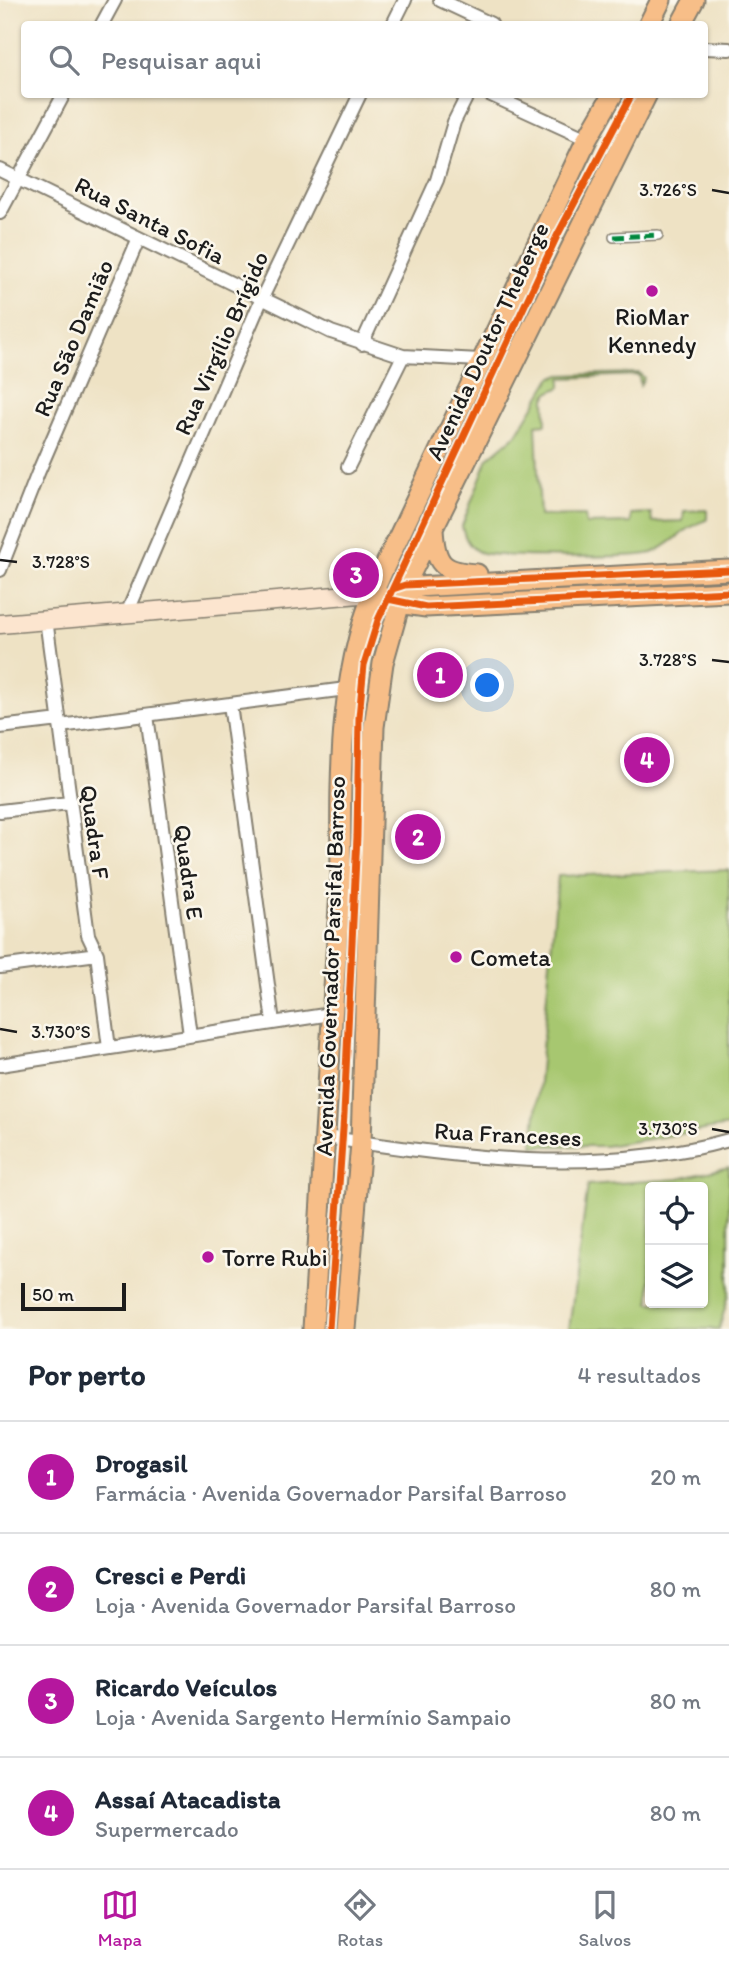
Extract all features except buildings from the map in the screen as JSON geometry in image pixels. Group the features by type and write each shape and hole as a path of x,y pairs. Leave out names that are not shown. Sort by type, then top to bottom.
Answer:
{"main road":[{"path":"650,21 661,0"},
{"path":"683,21 694,0"},
{"name":"Avenida Doutor Theberge","path":"372,593 587,139 611,98"},
{"name":"Avenida Doutor Theberge","path":"402,594 575,236 645,98"},
{"path":"547,223 557,236 568,239 575,236"},
{"path":"433,528 434,549 440,563 447,569 541,580"},
{"path":"0,624 128,611 372,593 402,594 541,580 729,570"},
{"path":"402,594 426,607 729,592"},
{"name":"Avenida Governador Parsifal Barroso","path":"313,1329 341,874 340,802 346,689 362,621 372,593"},
{"name":"Avenida Governador Parsifal Barroso","path":"345,1329 361,1143 374,727 383,663 402,594"}],"street":[{"path":"104,21 115,0"},
{"path":"394,21 405,0"},
{"path":"440,0 485,21"},
{"path":"708,48 729,49"},
{"path":"0,213 62,98"},
{"name":"Rua Virgílio Brígido","path":"128,611 262,298 358,98"},
{"path":"362,344 437,180 454,122 466,98"},
{"path":"498,98 587,139"},
{"name":"Rua Santa Sofia","path":"0,170 19,177 138,240 362,344 403,356 481,360"},
{"path":"614,237 658,235"},
{"name":"Rua São Damião","path":"0,570 38,473 138,240"},
{"path":"348,467 403,356"},
{"name":"Quadra F","path":"46,619 88,935 97,954 109,1048"},
{"path":"0,727 147,715 346,689"},
{"path":"230,704 273,1021"},
{"name":"Quadra E","path":"147,715 190,1035"},
{"path":"0,811 69,803"},
{"path":"0,967 97,954"},
{"path":"0,1065 331,1014"},
{"name":"Rua Franceses","path":"326,1137 361,1143 549,1161 641,1156 729,1140"}],"green space":[{"path":"639,373 644,378 640,385 639,375 561,378 561,387 548,393 545,399 546,424 536,425 540,516 585,515 586,524 631,523 631,514 651,513 652,522 683,521 684,511 707,510 707,520 659,550 641,555 510,555 479,552 472,547 462,526 488,458 517,434 551,378 558,375"},
{"path":"729,870 729,1126 605,1146 533,1146 558,876"},
{"path":"729,1167 729,1294 719,1329 569,1329 588,1185 678,1179"}],"marked path":[{"path":"614,237 658,235"}],"cycle path":[{"path":"329,1329 344,1114 357,836 359,717 364,665 378,620 557,236 630,98"},
{"path":"393,589 405,585 729,570"},
{"path":"388,599 426,607 729,592"}],"place":[{"name":"RioMar Kennedy","path":"652,291"},
{"name":"Ricardo Veículos","path":"356,575"},
{"name":"Drogasil","path":"440,675"},
{"name":"Assaí Atacadista","path":"647,760"},
{"name":"Cresci e Perdi","path":"418,837"},
{"name":"Cometa","path":"456,957"},
{"name":"Torre Rubi","path":"208,1257"}]}
